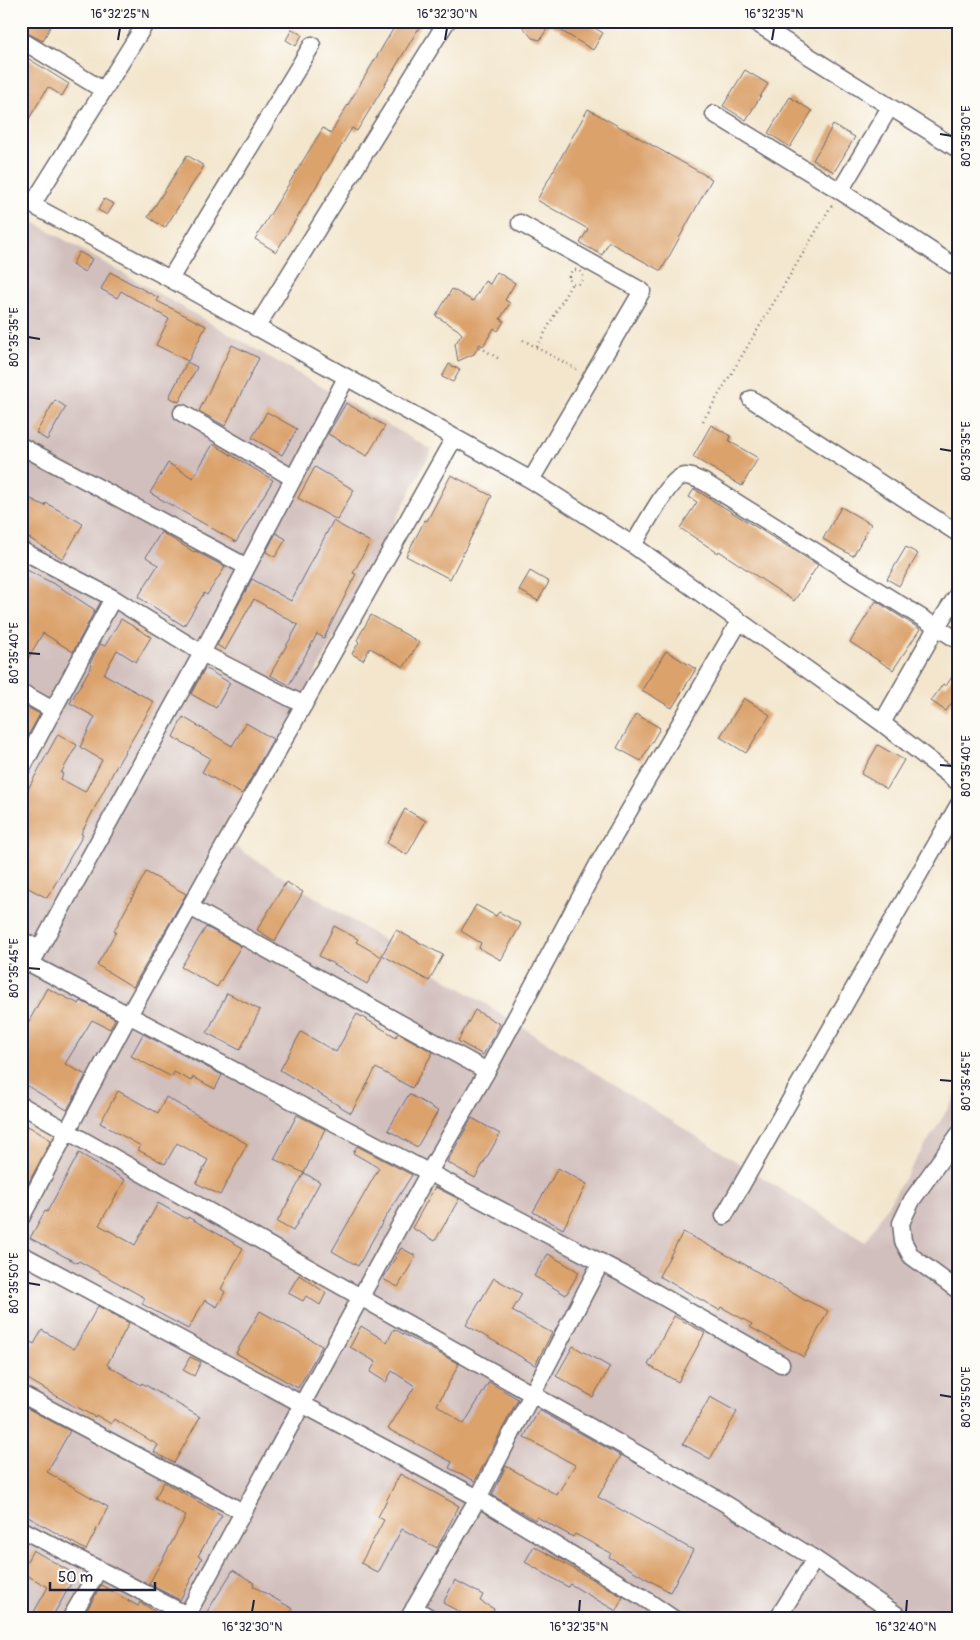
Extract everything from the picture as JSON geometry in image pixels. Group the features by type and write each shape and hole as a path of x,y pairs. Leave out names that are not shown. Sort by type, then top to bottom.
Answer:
{"street":[{"path":"147,21 27,202 170,278 256,328 531,480 633,545 882,723 959,782"},
{"path":"256,328 447,21"},
{"path":"753,21 959,150"},
{"path":"21,40 103,90"},
{"path":"170,278 312,45"},
{"path":"840,191 890,107"},
{"path":"714,114 840,191 959,269"},
{"path":"520,224 642,291 531,480"},
{"path":"346,378 202,653 31,964 601,1262 781,1364"},
{"path":"751,399 959,534"},
{"path":"182,413 294,478"},
{"path":"21,1218 129,1015 454,438"},
{"path":"21,446 247,567"},
{"path":"633,545 669,487 679,477 688,475 704,482 959,641"},
{"path":"21,550 113,598 202,653 304,705"},
{"path":"882,723 936,628 959,592"},
{"path":"21,770 113,598"},
{"path":"21,1528 189,1618 360,1297 487,1071 598,864 739,622"},
{"path":"21,692 53,710"},
{"path":"724,1216 959,804"},
{"path":"190,907 487,1071"},
{"path":"21,940 39,949"},
{"path":"21,1106 721,1501 815,1559 904,1619"},
{"path":"959,1134 912,1200 901,1223 903,1241 912,1256 959,1291"},
{"path":"21,1254 478,1498 642,1597 674,1619"},
{"path":"432,1619 411,1614 478,1498 601,1262"},
{"path":"21,1394 244,1512"},
{"path":"777,1619 815,1559"},
{"path":"70,1619 99,1569"}],"path":[{"path":"703,422 840,191"},
{"path":"576,270 581,272 583,279 581,283 576,285 572,283 568,277 570,272 576,270"},
{"path":"537,347 572,283"},
{"path":"523,340 591,377"},
{"path":"480,347 499,360"}],"shaded area":[{"path":"21,215 432,450 227,842 865,1242 959,1091 959,1619 21,1619"}],"building":[{"path":"28,21 53,21 43,41 23,31"},
{"path":"398,21 423,21 357,131 352,128 276,252 255,239 323,128 331,133"},
{"path":"518,21 583,21 603,33 593,50 550,24 540,40 532,38"},
{"path":"292,29 302,35 296,46 286,40"},
{"path":"21,54 69,84 62,96 48,87 21,132"},
{"path":"745,70 768,84 746,120 723,106"},
{"path":"790,97 812,111 790,147 768,133"},
{"path":"588,109 712,179 661,271 609,242 602,255 580,243 588,229 537,200"},
{"path":"833,125 855,137 834,172 813,160"},
{"path":"187,155 204,166 165,228 148,217"},
{"path":"104,199 114,204 107,215 98,210"},
{"path":"79,252 92,259 85,272 72,265"},
{"path":"110,272 159,298 157,301 206,326 188,361 156,345 169,319 121,291 117,298 101,289"},
{"path":"497,272 515,283 505,300 510,303 500,319 504,321 498,331 494,328 483,346 480,344 474,354 458,361 455,344 462,334 436,316 452,289 473,301 485,281 490,284"},
{"path":"232,345 259,358 225,426 199,411"},
{"path":"187,362 197,367 179,402 169,397"},
{"path":"449,364 460,370 453,382 442,377"},
{"path":"55,400 66,407 47,440 36,433"},
{"path":"346,403 385,426 367,456 328,434"},
{"path":"267,412 297,429 282,455 252,438"},
{"path":"711,425 731,436 729,441 758,458 742,486 693,457"},
{"path":"213,444 273,480 236,542 150,493 168,463 193,478"},
{"path":"315,467 354,490 337,520 298,498"},
{"path":"451,475 492,496 450,579 406,556"},
{"path":"694,489 818,565 794,601 719,551 718,553 680,528 697,502 689,497"},
{"path":"21,494 45,506 46,503 83,524 63,559 21,533"},
{"path":"841,507 871,524 853,556 823,539"},
{"path":"333,521 370,542 353,573 356,574 324,638 317,634 289,685 270,675 298,625 254,599 225,650 217,645 252,579 291,601"},
{"path":"161,532 194,552 225,567 207,595 204,593 184,626 138,597 158,565 146,557"},
{"path":"276,533 286,539 275,557 266,552"},
{"path":"906,547 918,554 899,586 887,579"},
{"path":"21,567 58,586 95,610 73,652 43,633 21,670"},
{"path":"530,571 549,582 538,601 519,590"},
{"path":"876,601 920,629 893,670 850,642"},
{"path":"371,615 419,642 404,667 370,648 363,660 352,654 359,642 357,640"},
{"path":"121,619 151,637 136,662 117,650 104,674 154,702 116,767 81,834 83,835 47,898 21,884 21,802 58,734 77,745 61,773 63,774 61,779 85,792 102,760 80,747 95,717 70,703 92,665 90,663 100,644 105,646"},
{"path":"666,651 696,669 672,708 642,690"},
{"path":"959,666 959,692 946,711 931,701 943,684 946,686"},
{"path":"205,668 230,683 216,708 191,694"},
{"path":"744,698 770,715 746,753 720,737"},
{"path":"21,704 40,714 21,748"},
{"path":"636,714 660,728 641,761 617,748"},
{"path":"183,717 232,746 246,723 273,739 242,794 202,772 210,758 173,737"},
{"path":"878,745 904,760 887,789 861,774"},
{"path":"405,809 426,821 407,855 387,843"},
{"path":"146,872 186,894 133,987 97,965"},
{"path":"286,882 303,892 275,941 257,930"},
{"path":"476,905 496,916 499,912 521,924 501,960 479,948 481,943 461,931"},
{"path":"334,926 358,939 356,942 382,957 367,984 319,956"},
{"path":"206,927 241,946 217,987 181,967"},
{"path":"396,930 443,955 429,981 382,955"},
{"path":"47,988 79,1004 81,1001 115,1019 110,1029 92,1020 65,1064 86,1075 67,1110 21,1082 21,1019 28,1023"},
{"path":"227,993 260,1010 240,1050 207,1033"},
{"path":"475,1010 500,1024 483,1055 458,1041"},
{"path":"357,1014 396,1037 398,1033 433,1052 412,1088 376,1068 351,1113 280,1070 301,1032 336,1052"},
{"path":"143,1034 222,1075 215,1089 193,1077 191,1081 174,1072 172,1077 131,1056"},
{"path":"118,1091 158,1113 166,1097 247,1144 220,1195 196,1183 208,1160 177,1143 165,1164 138,1150 141,1146 100,1123"},
{"path":"409,1094 438,1111 417,1147 388,1130"},
{"path":"297,1115 325,1129 304,1173 274,1159"},
{"path":"472,1118 500,1134 475,1178 447,1162"},
{"path":"28,1126 51,1140 29,1182 21,1177 21,1137"},
{"path":"357,1146 412,1175 358,1266 332,1251 379,1168 353,1153"},
{"path":"79,1153 125,1180 99,1225 135,1245 158,1203 187,1219 188,1217 243,1248 221,1289 225,1292 217,1307 205,1300 188,1329 142,1304 145,1298 79,1261 77,1263 30,1238 45,1211 47,1212"},
{"path":"558,1168 587,1184 563,1229 533,1212"},
{"path":"304,1173 320,1182 293,1231 277,1222"},
{"path":"435,1187 459,1199 435,1241 412,1228"},
{"path":"683,1232 744,1264 806,1301 828,1311 804,1357 750,1327 752,1324 721,1307 719,1310 659,1276"},
{"path":"401,1248 416,1256 398,1287 383,1279"},
{"path":"548,1254 579,1272 566,1295 534,1276"},
{"path":"299,1275 326,1293 320,1305 306,1296 303,1301 288,1293"},
{"path":"494,1278 522,1294 512,1311 552,1333 535,1365 466,1325"},
{"path":"98,1306 129,1323 107,1365 200,1417 174,1463 154,1452 158,1445 114,1419 111,1424 96,1415 95,1417 21,1375 21,1337 34,1344 42,1330 74,1349"},
{"path":"260,1311 322,1346 298,1388 236,1353"},
{"path":"674,1316 705,1333 678,1382 648,1365"},
{"path":"361,1326 387,1342 394,1329 459,1364 437,1405 464,1424 489,1382 518,1399 475,1481 449,1468 452,1462 388,1429 415,1386 392,1371 386,1382 370,1372 376,1362 350,1347"},
{"path":"573,1346 610,1367 593,1397 556,1376"},
{"path":"190,1357 201,1362 194,1376 183,1370"},
{"path":"710,1397 737,1412 710,1459 683,1444"},
{"path":"21,1405 70,1431 47,1472 108,1507 86,1550 21,1513"},
{"path":"539,1410 621,1456 598,1497 693,1550 670,1592 609,1557 611,1553 575,1534 573,1537 537,1517 535,1520 492,1495 506,1466 557,1495 575,1465 524,1437"},
{"path":"400,1474 459,1506 437,1548 402,1529 378,1573 361,1563 384,1520 378,1517"},
{"path":"164,1482 222,1515 198,1556 202,1558 180,1600 149,1584 186,1516 155,1498"},
{"path":"534,1546 623,1597 616,1611 570,1584 568,1587 525,1562"},
{"path":"33,1550 76,1575 51,1619 30,1619 48,1587 21,1572"},
{"path":"233,1570 254,1583 253,1586 293,1609 287,1619 211,1619 205,1615"},
{"path":"455,1580 483,1595 480,1601 494,1609 489,1619 482,1619 473,1614 471,1618 443,1603"},
{"path":"101,1585 138,1606 140,1602 167,1619 82,1619"}]}
